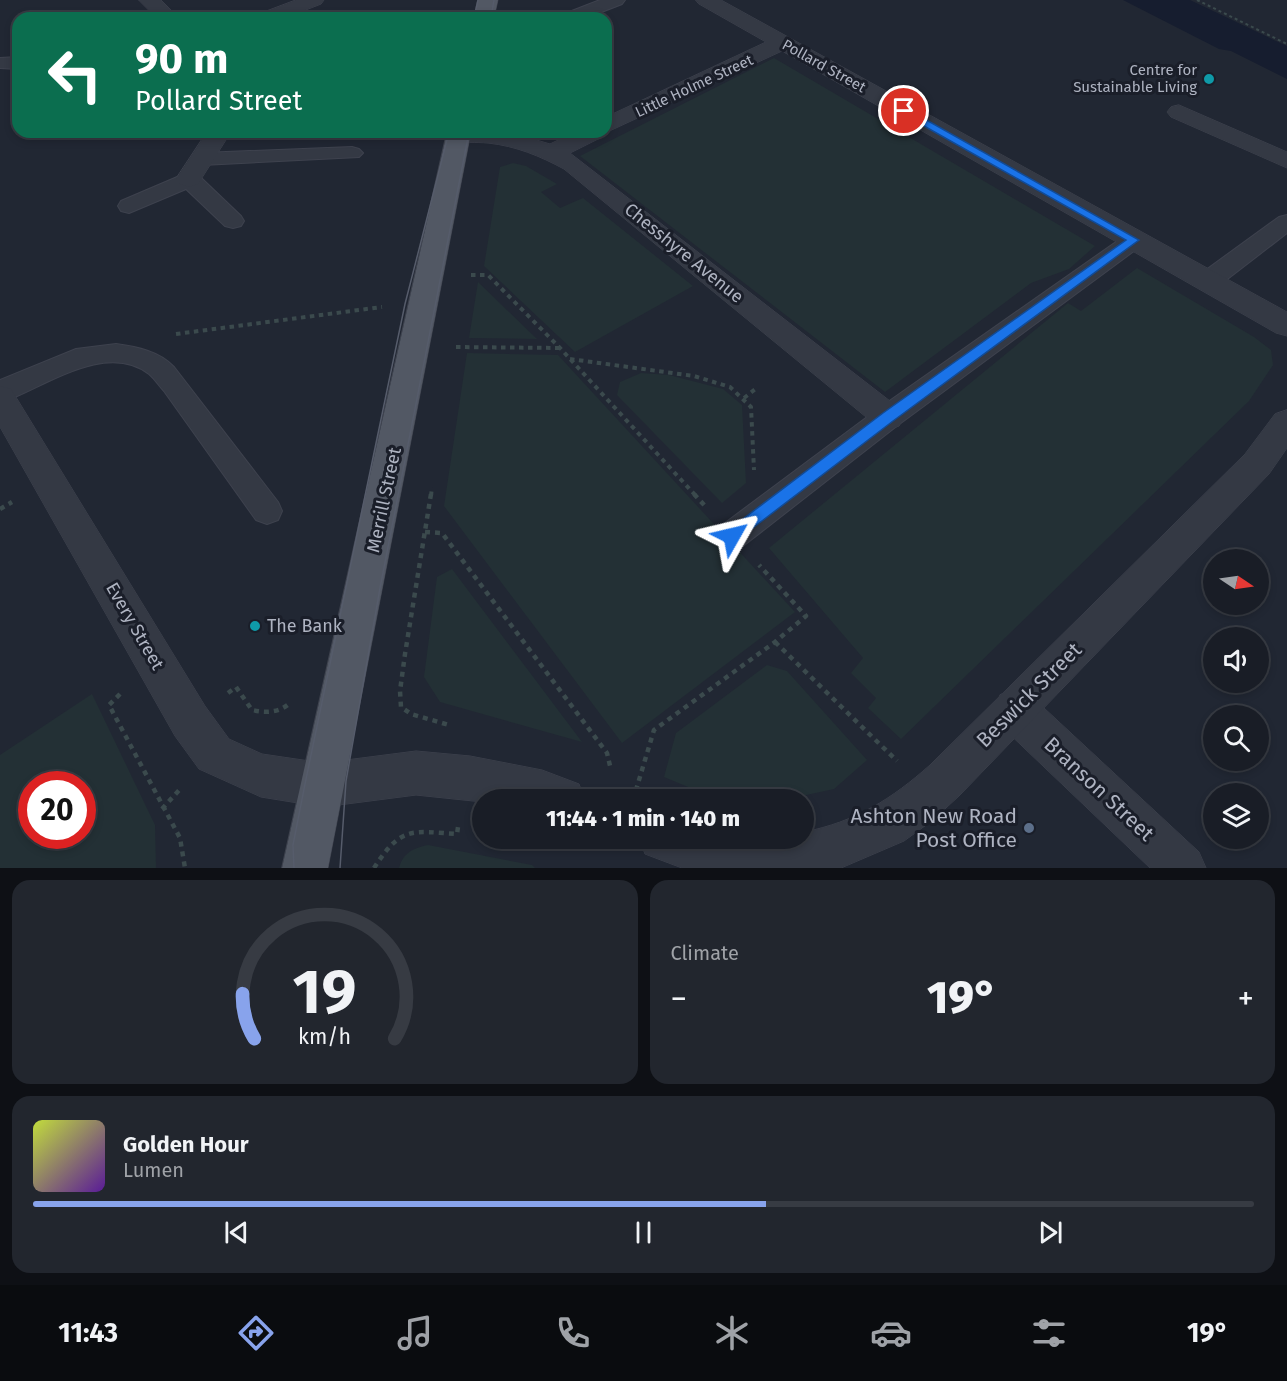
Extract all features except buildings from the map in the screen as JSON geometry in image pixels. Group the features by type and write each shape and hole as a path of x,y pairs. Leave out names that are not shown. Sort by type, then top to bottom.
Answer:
{"main road":[{"name":"Merrill Street","path":"305,868 458,138"}],"street":[{"path":"149,0 160,12"},
{"path":"282,12 314,0"},
{"name":"Pollard Street","path":"706,0 1287,325"},
{"name":"Little Holme Street","path":"612,123 771,50 779,41"},
{"path":"1179,112 1287,161"},
{"path":"195,169 215,138"},
{"name":"Chesshyre Avenue","path":"502,138 552,152 573,164 888,417"},
{"path":"552,152 581,138"},
{"name":"Every Street","path":"0,398 190,721 214,754 261,775 324,785 416,773 470,778 527,789"},
{"name":"Beswick Street","path":"687,849 723,862 800,857 843,845 889,824 928,794 1015,710 1257,464 1287,423"},
{"name":"Branson Street","path":"1015,710 1183,868"}],"lane":[{"path":"585,12 616,0"},
{"path":"129,206 195,169 352,153"},
{"path":"195,169 233,222"},
{"path":"1208,281 1287,222"},
{"path":"732,536 888,417 1134,240"},
{"path":"0,392 50,367 86,357 111,355 142,358 158,366 174,384 267,511"}],"path":[{"path":"1197,0 1287,44"},
{"path":"164,336 427,289 488,275 560,348 806,616 775,642 654,730 636,789"},
{"path":"454,347 560,348"},
{"path":"570,359 694,376 730,387 751,407 754,481"},
{"path":"744,398 758,387"},
{"path":"425,532 442,533 607,753 611,770"},
{"path":"414,598 400,691 401,707 425,719"},
{"path":"775,642 928,794"},
{"path":"236,687 252,710 262,712 288,706 294,699"},
{"path":"109,705 180,838 185,868"},
{"path":"374,868 393,839 408,832 457,834"}],"shaded area":[{"path":"774,58 1095,246 1069,269 1031,283 885,392 580,156"},
{"path":"513,163 526,166 557,184 541,192 560,208 583,198 693,286 575,352 484,266 500,167"},
{"path":"1137,268 1254,337 1271,350 1273,365 1249,401 901,739 868,708 876,698 851,673 863,658 769,548 1068,303 1081,311"},
{"path":"478,282 537,339 469,338"},
{"path":"467,353 558,355 795,612 622,743 444,506"},
{"path":"641,373 669,375 723,389 742,405 746,483 722,503 617,395 620,382"},
{"path":"452,569 582,742 440,702 424,677 437,577"},
{"path":"767,665 787,671 867,760 834,789 814,793 814,789 693,789 664,777 676,733"},
{"path":"92,694 155,825 156,868 0,868 0,755"},
{"path":"428,845 532,865 535,868 399,868 403,858 409,852"}],"water":[{"path":"1123,0 1190,0 1287,46 1287,79 1231,51 1219,49"}],"tram line":[{"path":"475,12 478,0"},
{"path":"492,12 494,0"},
{"path":"294,868 293,845 305,784 405,304 447,138"},
{"path":"340,868 346,781 380,588 468,138"}],"place":[{"name":"Centre for Sustainable Living","path":"1209,79"},
{"name":"The Bank","path":"255,626"},
{"name":"Ashton New Road Post Office","path":"1029,828"}],"route":[{"path":"732,536 888,417 1134,240 904,111"}]}
